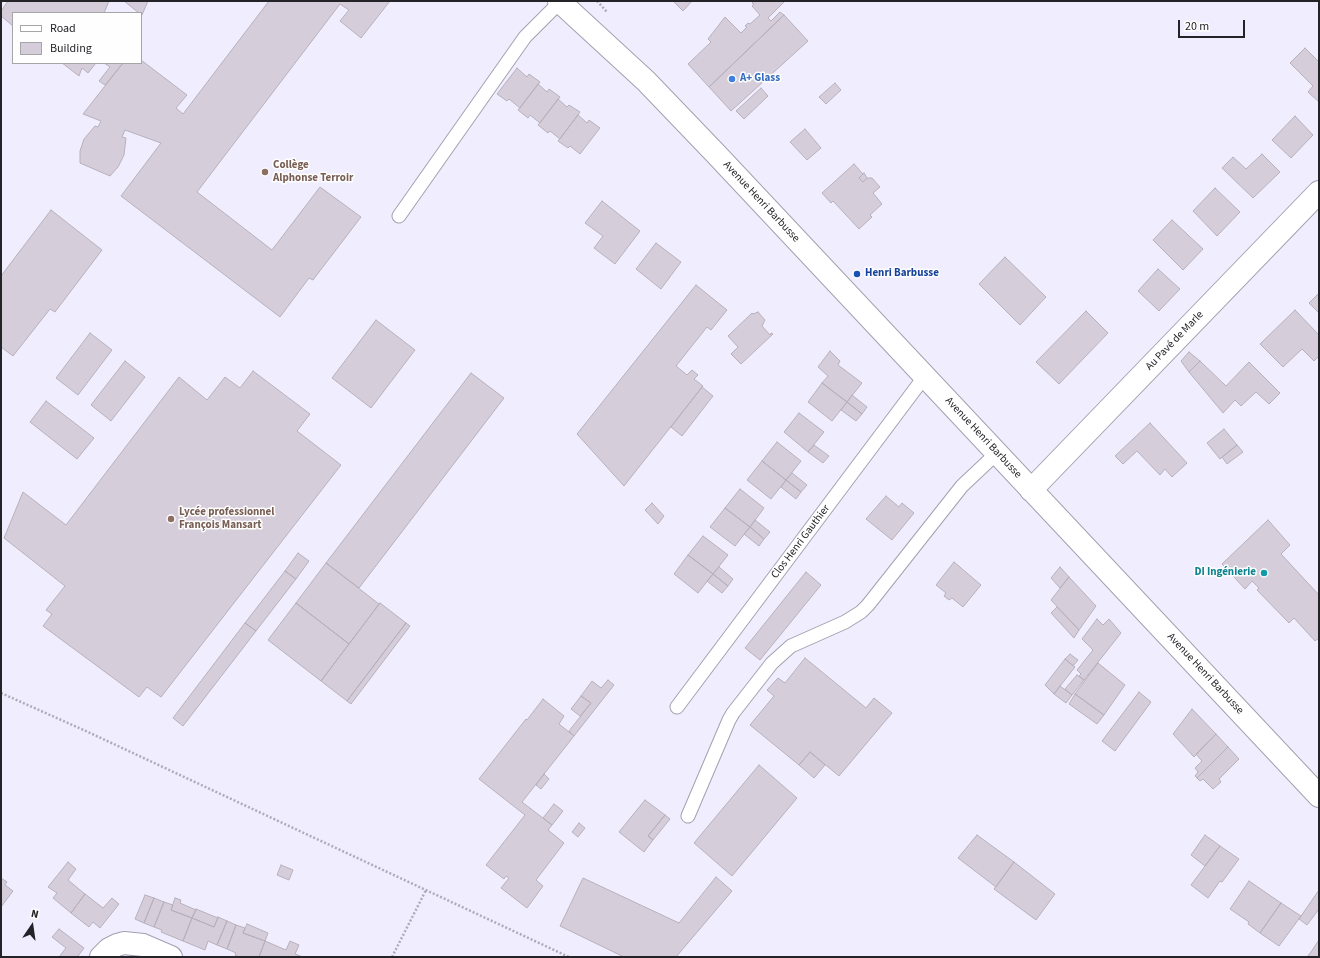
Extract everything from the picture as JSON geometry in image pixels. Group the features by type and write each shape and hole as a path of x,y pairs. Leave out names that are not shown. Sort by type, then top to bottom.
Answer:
{"street":[{"name":"Avenue Henri Barbusse","path":"565,1 646,80 1319,796"},
{"name":"Au Pavé de Marle","path":"1031,490 1319,192"},
{"path":"102,957 109,949 124,943 143,945 172,957"}],"lane":[{"path":"399,216 525,37 565,1"},
{"name":"Clos Henri Gauthier","path":"677,707 925,376"},
{"path":"688,816 729,720 772,663 791,646 845,622 868,605 962,486 997,453"}],"path":[{"path":"1,693 88,732 569,957"},
{"path":"392,957 426,890"}],"building":[{"path":"8,1 109,1 104,12 12,12 12,25 1,16 1,11"},
{"path":"124,1 148,1 142,15 142,12 138,12"},
{"path":"269,1 390,1 361,38 340,21 349,10 340,4 197,192 272,250 320,187 361,217 313,280 309,278 280,317 121,196 161,143 125,130 122,137 126,138 124,155 118,167 110,176 80,163 80,151 84,139 95,126 98,127 101,121 83,114 122,64 142,64 142,61 187,95 176,108 183,114"},
{"path":"673,1 692,1 683,11"},
{"path":"754,1 785,1 768,18 771,21 780,12 784,15 709,87 688,64 711,42 708,39 725,17 741,33 747,27 745,26 748,23 750,24 760,15 752,6"},
{"path":"784,15 808,41 731,111 709,87"},
{"path":"1305,48 1319,62 1319,102 1308,92 1313,86 1290,63"},
{"path":"63,64 95,64 88,73 82,68 79,76"},
{"path":"106,64 122,64 105,85 99,81 110,67"},
{"path":"517,68 527,77 529,74 540,82 520,108 509,99 507,101 497,94"},
{"path":"835,83 841,90 826,104 819,97"},
{"path":"538,84 547,92 549,89 560,97 540,123 530,115 528,118 518,110"},
{"path":"761,88 768,96 744,119 736,111"},
{"path":"558,99 567,107 569,105 580,112 560,139 550,131 548,133 538,125"},
{"path":"578,115 587,123 589,120 600,128 580,154 570,146 568,148 558,141"},
{"path":"1295,116 1313,135 1291,158 1272,140"},
{"path":"805,129 821,148 807,160 790,142"},
{"path":"1262,154 1280,172 1253,198 1222,168 1233,157 1246,169"},
{"path":"854,164 863,174 859,178 863,182 867,178 872,178 880,187 873,193 882,204 870,215 872,217 859,229 833,201 831,203 822,193"},
{"path":"864,173 867,178 863,182 859,178"},
{"path":"1215,188 1240,212 1217,236 1193,211"},
{"path":"602,201 640,231 615,264 594,248 603,236 585,223"},
{"path":"51,210 102,250 55,312 50,309 13,356 1,347 1,276"},
{"path":"1172,220 1203,249 1183,270 1153,240"},
{"path":"656,243 681,262 661,289 636,269"},
{"path":"1005,257 1046,297 1020,325 979,284"},
{"path":"1158,269 1180,289 1159,311 1138,291"},
{"path":"696,285 727,310 711,330 707,327 676,366 687,375 692,370 698,375 694,379 703,386 624,486 577,434"},
{"path":"1319,293 1319,313 1309,303"},
{"path":"1295,310 1319,335 1319,356 1314,361 1302,349 1283,367 1260,344"},
{"path":"1086,311 1108,333 1059,384 1036,362"},
{"path":"758,312 765,320 762,326 770,335 771,333 773,334 741,364 731,354 738,347 728,336 752,313"},
{"path":"376,320 415,350 371,408 332,378"},
{"path":"90,333 112,350 78,395 56,378"},
{"path":"830,351 840,361 838,365 862,383 847,402 822,383 828,376 818,367"},
{"path":"1189,352 1200,361 1189,372 1181,361"},
{"path":"125,361 145,377 111,421 91,405"},
{"path":"1200,361 1226,386 1249,362 1280,393 1269,404 1256,392 1241,406 1235,400 1223,413 1189,372"},
{"path":"253,371 310,414 297,431 341,465 161,697 147,687 139,697 43,626 52,614 46,610 65,586 4,538 23,492 66,525 179,377 207,400 225,377 240,388"},
{"path":"471,373 504,398 359,588 326,563"},
{"path":"822,383 847,402 832,421 808,402"},
{"path":"702,387 713,396 682,436 671,427"},
{"path":"852,395 867,407 862,414 847,402"},
{"path":"46,401 94,438 77,459 30,422"},
{"path":"847,402 862,414 856,421 841,410"},
{"path":"799,413 824,432 808,452 784,432"},
{"path":"1150,423 1187,463 1172,477 1165,469 1160,475 1137,451 1123,464 1115,456"},
{"path":"1224,429 1237,445 1220,459 1207,443"},
{"path":"777,442 801,461 786,480 762,461"},
{"path":"814,445 829,456 823,463 808,452"},
{"path":"1237,445 1243,452 1227,464 1222,457"},
{"path":"762,461 786,480 771,499 747,480"},
{"path":"792,473 807,485 801,492 786,480"},
{"path":"786,480 801,492 796,499 781,487"},
{"path":"740,489 764,508 750,527 725,508"},
{"path":"886,496 899,507 902,503 914,513 892,540 866,519"},
{"path":"652,503 664,516 658,524 645,510"},
{"path":"725,508 750,527 735,546 710,527"},
{"path":"755,520 770,532 764,539 750,527"},
{"name":"DI Ingénierie","path":"1268,520 1290,545 1281,554 1319,595 1319,638 1315,641 1294,618 1289,623 1257,590 1259,588 1252,581 1245,589 1222,564"},
{"path":"750,527 764,539 759,546 744,534"},
{"path":"703,536 728,555 713,574 688,555"},
{"path":"298,553 309,561 296,579 285,571"},
{"path":"688,555 713,574 698,593 674,574"},
{"path":"954,562 981,585 963,607 952,598 949,600 944,596 946,593 936,585"},
{"path":"326,563 379,604 349,644 296,603"},
{"path":"719,567 733,579 728,586 713,574"},
{"path":"1060,567 1069,577 1060,588 1051,578"},
{"path":"285,571 296,579 256,631 245,623"},
{"path":"806,572 821,585 760,660 745,648"},
{"path":"713,574 728,586 722,593 707,581"},
{"path":"1069,577 1096,606 1079,630 1051,600"},
{"path":"296,603 349,644 321,681 268,640"},
{"path":"380,603 406,623 347,701 321,681"},
{"path":"1057,607 1079,630 1074,638 1051,613"},
{"path":"1097,619 1103,625 1109,619 1121,633 1084,680 1079,676 1081,674 1077,670 1093,650 1082,639"},
{"path":"245,623 256,631 183,726 173,718"},
{"path":"406,623 410,626 351,704 347,701"},
{"path":"1070,654 1078,660 1073,666 1065,659"},
{"path":"805,658 866,708 874,698 892,713 839,776 810,752 799,765 750,725 774,696 767,690 778,678 785,683"},
{"path":"1065,659 1075,667 1054,694 1045,685"},
{"path":"1098,663 1125,685 1104,715 1075,694"},
{"path":"1077,675 1084,680 1072,695 1065,689"},
{"path":"608,680 614,685 574,736 569,731 591,703 581,696 592,681 601,688"},
{"path":"1060,686 1072,695 1066,703 1054,694"},
{"path":"1139,692 1151,702 1115,751 1102,741"},
{"path":"1075,694 1104,715 1097,724 1069,704"},
{"path":"581,696 591,703 580,716 571,709"},
{"path":"543,699 564,716 559,724 574,736 522,802 552,825 548,830 564,843 536,880 543,886 527,908 501,888 509,878 506,876 504,879 486,865 525,815 479,779"},
{"path":"1192,709 1216,734 1194,757 1173,734"},
{"path":"1216,734 1228,747 1197,778 1195,776 1198,772 1195,768 1202,761 1196,754"},
{"path":"1228,747 1239,759 1219,779 1221,782 1213,789 1203,779 1200,781 1197,778"},
{"path":"810,752 825,765 814,778 799,765"},
{"path":"759,765 797,798 732,876 694,843"},
{"path":"544,774 549,779 541,789 536,785"},
{"path":"645,800 665,815 648,836 653,840 644,852 619,832"},
{"path":"554,804 563,811 552,825 543,818"},
{"path":"665,815 670,819 653,840 648,836"},
{"path":"579,823 585,828 578,837 572,832"},
{"path":"977,835 1014,862 996,887 958,858"},
{"path":"1205,835 1220,846 1205,866 1191,855"},
{"path":"1220,846 1239,859 1208,898 1191,885"},
{"path":"68,862 76,869 68,880 85,894 71,913 53,898 57,893 48,887"},
{"path":"1014,862 1055,894 1036,920 994,889"},
{"path":"281,865 293,870 289,880 277,875"},
{"path":"716,877 732,891 676,957 624,957 560,926 583,878 679,923"},
{"path":"1,878 7,882 5,885 13,891 1,907"},
{"path":"1249,881 1281,903 1260,933 1248,924 1249,922 1230,909"},
{"path":"1319,890 1319,909 1307,925 1299,919"},
{"path":"85,894 103,908 112,898 119,904 100,928 93,922 89,927 71,913"},
{"path":"145,895 154,898 144,923 135,919"},
{"path":"154,898 164,902 154,927 144,923"},
{"path":"175,898 181,900 180,903 196,910 192,918 171,910"},
{"path":"164,902 173,905 171,910 192,918 183,941 161,932 162,930 154,927"},
{"path":"1281,903 1301,916 1279,946 1260,933"},
{"path":"196,909 218,918 214,927 192,918"},
{"path":"218,917 227,921 217,945 208,941 205,950 183,941 192,918 214,927"},
{"path":"227,921 236,925 227,949 217,945"},
{"path":"247,924 268,933 265,941 243,933"},
{"path":"236,925 245,928 243,933 265,941 259,957 239,957 235,955 236,953 227,949"},
{"path":"59,929 84,948 78,957 59,957 66,948 52,937"},
{"path":"1319,940 1319,957 1307,957 1311,952"},
{"path":"265,941 286,950 290,941 299,945 295,954 303,957 259,957"}],"place":[{"name":"A+ Glass","path":"732,79"},
{"name":"Collège Alphonse Terroir","path":"265,172"},
{"name":"Henri Barbusse","path":"857,274"},
{"name":"Lycée professionnel François Mansart","path":"171,519"},
{"name":"DI Ingénierie","path":"1264,573"}]}
